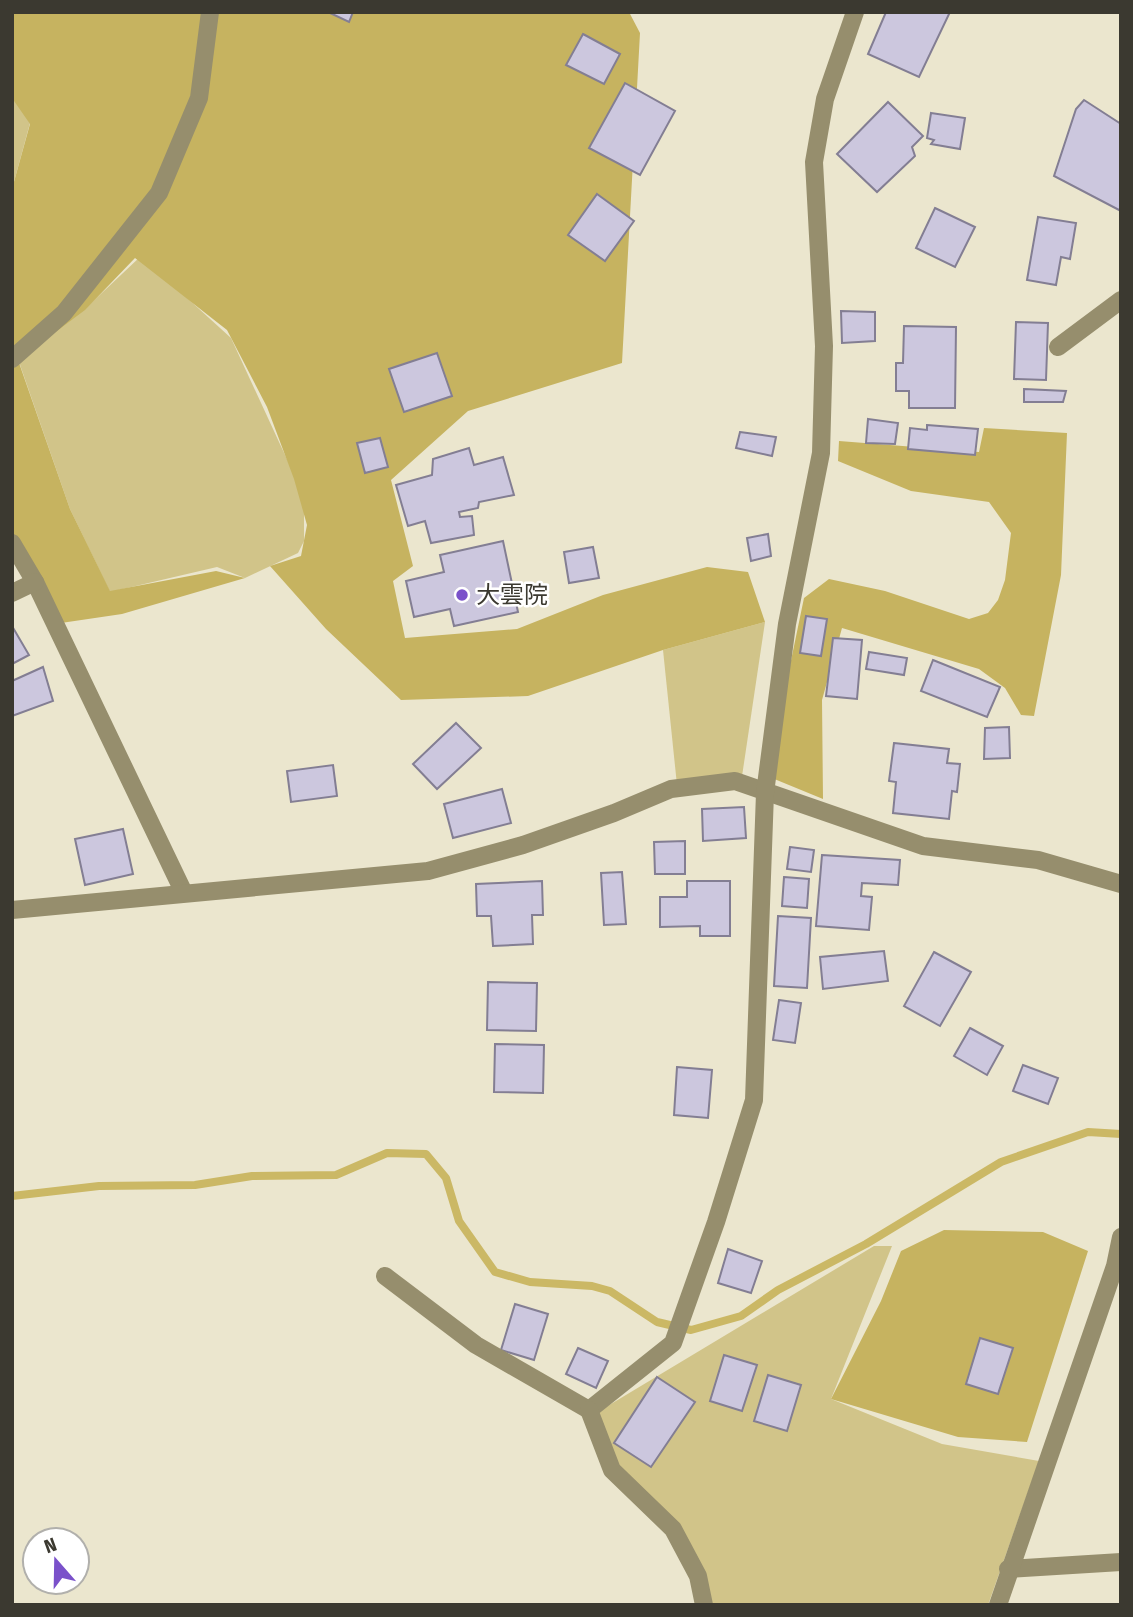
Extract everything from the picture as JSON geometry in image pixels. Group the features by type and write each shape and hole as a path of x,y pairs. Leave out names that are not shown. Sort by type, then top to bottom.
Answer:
{"street":[{"path":"12,359 64,313 159,193 199,98 210,12"},
{"path":"589,1410 673,1343 754,1100 765,793 788,624 821,453 824,346 814,162 825,99 855,12"},
{"path":"1058,347 1121,300"},
{"path":"12,543 35,582 184,894"},
{"path":"12,593 35,582"},
{"path":"12,910 428,871 523,845 614,813 671,789 734,781 923,846 1038,860 1121,884"},
{"path":"998,1605 1115,1266 1121,1237"},
{"path":"385,1276 476,1345 589,1410 612,1469 673,1529 698,1576 704,1605"},
{"path":"1009,1569 1121,1562"}],"shaded area":[{"path":"12,12 629,12 640,33 622,363 468,411 391,480 413,566 393,581 405,638 517,629 603,595 707,567 748,572 765,622 663,650 528,696 401,700 326,629 270,566 301,556 307,525 294,479 267,407 227,330 135,258 85,310 18,360 70,509 110,591 216,571 245,578 122,614 61,623 12,537 12,189 30,124 12,98"},
{"path":"12,95 30,123 12,189"},
{"path":"141,256 231,338 297,481 304,510 304,541 298,553 245,578 217,567 110,592 70,509 18,359 87,307"},
{"path":"984,428 1067,433 1061,575 1034,716 1021,715 1005,688 979,669 842,628 822,700 823,799 767,776 804,598 829,579 885,591 969,619 988,613 998,600 1005,580 1011,533 989,502 911,491 838,461 839,441 979,452"},
{"path":"765,622 741,783 677,785 663,650"},
{"path":"944,1230 1043,1232 1088,1251 1027,1442 958,1437 831,1399 881,1301 901,1251"},
{"path":"874,1246 892,1246 831,1399 942,1444 1039,1461 988,1605 708,1605 677,1537 626,1483 591,1416"}],"building":[{"path":"328,12 353,12 349,22"},
{"path":"886,12 950,12 919,77 868,54"},
{"path":"583,34 620,54 604,84 566,65"},
{"path":"625,83 675,111 640,175 589,148"},
{"path":"1084,100 1121,124 1121,211 1054,176 1076,109"},
{"path":"888,102 923,136 912,147 915,156 877,192 837,154"},
{"path":"931,113 965,118 960,149 931,144 934,140 927,138"},
{"path":"597,194 634,221 605,261 568,235"},
{"path":"935,208 975,227 955,267 916,248"},
{"path":"1038,217 1076,223 1070,259 1061,257 1056,285 1027,280"},
{"path":"841,311 875,312 875,341 842,343"},
{"path":"1016,322 1048,323 1046,380 1014,379"},
{"path":"904,326 956,327 955,408 909,408 909,391 896,391 896,363 903,363"},
{"path":"437,353 452,396 404,412 389,369"},
{"path":"1024,389 1066,391 1063,402 1024,402"},
{"path":"868,419 898,423 895,444 866,443"},
{"path":"927,425 978,429 975,455 908,449 910,428 927,430"},
{"path":"740,432 776,437 772,456 736,448"},
{"path":"380,438 388,467 365,473 357,443"},
{"path":"469,448 474,465 503,457 514,495 479,502 478,508 459,512 460,517 472,516 474,535 431,543 425,521 408,526 396,485 432,475 433,459"},
{"path":"768,534 771,556 751,561 747,538"},
{"name":"大雲院","path":"503,541 518,612 454,626 450,609 414,617 406,581 444,572 440,555"},
{"path":"593,547 599,578 569,583 564,552"},
{"path":"806,616 827,619 821,656 800,653"},
{"path":"12,626 29,655 12,664"},
{"path":"833,638 862,640 857,699 826,696"},
{"path":"869,652 907,658 904,675 866,669"},
{"path":"933,660 1000,687 987,717 921,691"},
{"path":"43,667 53,701 12,716 12,681"},
{"path":"456,723 481,748 437,789 413,764"},
{"path":"1009,727 1010,758 984,759 985,728"},
{"path":"894,743 949,749 947,763 960,764 957,792 952,791 949,819 893,813 896,782 889,781"},
{"path":"333,765 337,796 291,802 287,771"},
{"path":"502,789 511,823 453,838 444,804"},
{"path":"744,807 746,838 703,841 702,809"},
{"path":"123,829 133,874 85,885 75,839"},
{"path":"685,841 685,874 655,874 654,842"},
{"path":"790,847 814,850 811,872 787,869"},
{"path":"822,855 900,860 898,885 862,883 861,896 872,897 869,930 816,926"},
{"path":"622,872 626,924 604,925 601,873"},
{"path":"784,877 809,879 807,908 782,906"},
{"path":"542,881 543,915 532,915 533,944 493,946 491,916 477,916 476,884"},
{"path":"687,881 730,881 730,936 700,936 700,926 660,927 660,897 687,897"},
{"path":"778,916 811,918 807,988 774,986"},
{"path":"884,951 888,981 823,989 820,957"},
{"path":"934,952 971,972 940,1026 904,1006"},
{"path":"488,982 537,983 536,1031 487,1030"},
{"path":"779,1000 801,1003 795,1043 773,1040"},
{"path":"970,1028 1003,1046 987,1075 954,1056"},
{"path":"495,1044 544,1045 543,1093 494,1092"},
{"path":"1023,1065 1058,1078 1048,1104 1013,1091"},
{"path":"677,1067 712,1070 708,1118 674,1115"},
{"path":"728,1249 762,1261 751,1293 718,1283"},
{"path":"515,1304 548,1314 534,1360 501,1350"},
{"path":"980,1338 1013,1348 998,1394 966,1384"},
{"path":"578,1348 608,1361 596,1388 566,1374"},
{"path":"724,1355 757,1365 742,1411 710,1401"},
{"path":"768,1375 801,1385 787,1431 754,1421"},
{"path":"657,1377 695,1402 651,1467 614,1443"}],"waterway":[{"path":"12,1196 99,1186 195,1185 252,1176 336,1175 387,1153 426,1154 446,1178 459,1221 495,1272 530,1282 592,1286 610,1291 657,1322 691,1330 741,1316 778,1290 866,1244 1001,1162 1088,1132 1121,1134"}],"place":[{"name":"大雲院","path":"462,595"}]}
